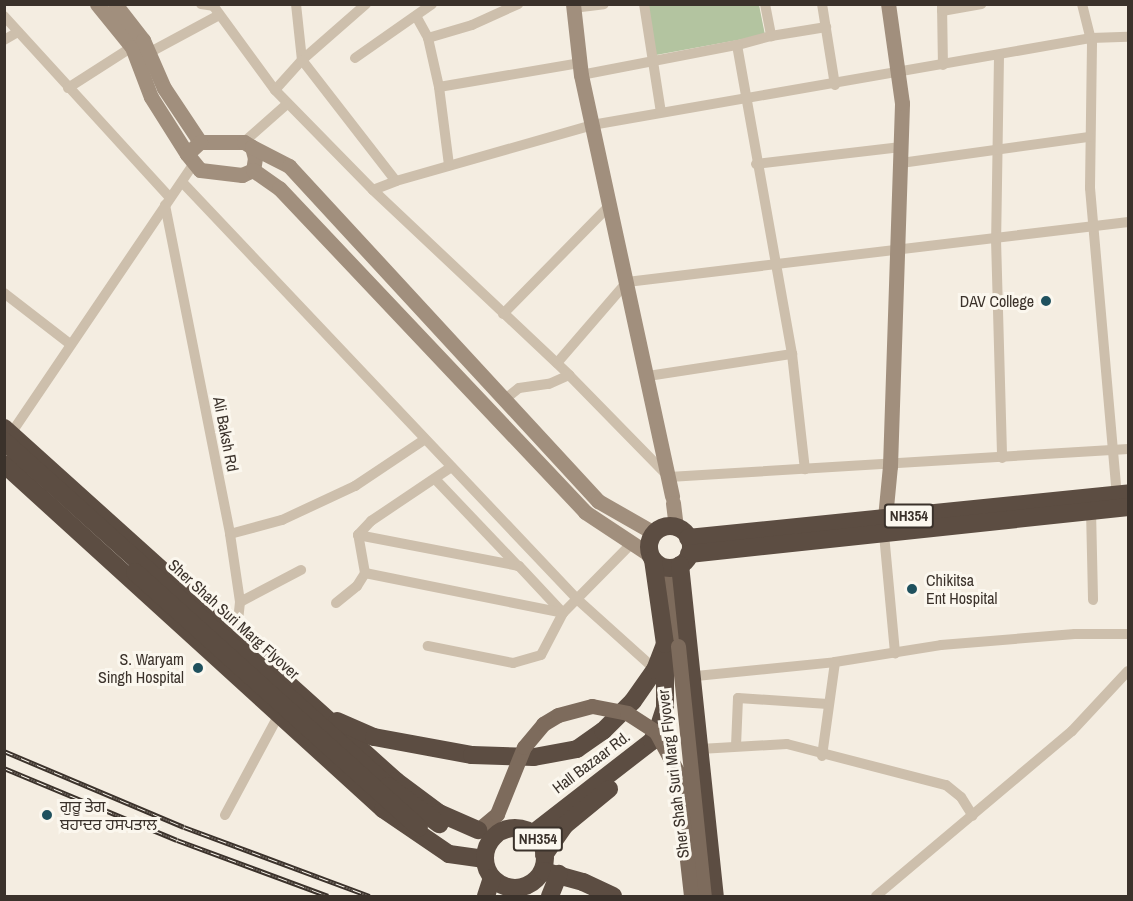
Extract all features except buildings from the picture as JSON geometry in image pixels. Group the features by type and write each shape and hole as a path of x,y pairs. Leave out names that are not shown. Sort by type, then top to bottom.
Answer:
{"highway":[{"path":"6,437 236,635 418,799 458,824 478,830"},
{"name":"Sher Shah Suri Marg Flyover","path":"6,437 380,779 439,824 456,832 478,830"},
{"name":"Sher Shah Suri Marg Flyover","path":"4,454 419,828 459,857"},
{"path":"4,464 227,670 404,826 439,849 459,857 485,859 492,878 486,897"},
{"name":"NH354","path":"673,553 1125,498"},
{"name":"NH354","path":"884,526 1090,510 1125,498"},
{"name":"NH354","path":"654,533 673,553 671,645 660,674"},
{"path":"673,553 692,676 715,897"},
{"path":"321,713 374,737 472,755 534,757 577,749 603,731 660,674"},
{"name":"Hall Bazaar Rd.","path":"532,834 652,741 665,707 660,674"},
{"name":"NH354","path":"492,878 512,893 534,882 549,867 558,832 656,752 700,756"},
{"name":"NH354","path":"485,859 488,844 502,831 512,828 532,834 539,840 549,867"},
{"path":"549,867 580,890 613,897"},
{"path":"549,867 550,897"}],"main road":[{"path":"97,4 140,53 200,142"},
{"path":"115,4 140,53 151,97 190,159 208,173 242,175 253,170"},
{"path":"884,526 890,466 901,163 901,72 888,4"},
{"path":"253,170 279,188 585,512 632,543 673,553 669,477 580,69 573,6"},
{"path":"200,142 248,145 289,166 598,501 654,533"},
{"path":"190,159 200,142"},
{"path":"248,145 255,158 253,170"},
{"name":"Sher Shah Suri Marg Flyover","path":"671,645 704,897"},
{"name":"Sher Shah Suri Marg Flyover","path":"478,830 496,814 524,747 543,724 558,715 592,706 627,713 656,732 677,771 691,897"}],"street":[{"path":"201,4 215,9 287,104 373,190 557,363 669,477 890,466 1128,449"},
{"path":"296,4 302,60 396,181"},
{"path":"275,90 302,60 366,4"},
{"path":"356,58 432,4"},
{"path":"428,38 472,25 518,4"},
{"path":"573,6 603,4"},
{"path":"644,4 662,112"},
{"path":"765,4 771,36"},
{"path":"822,4 835,85"},
{"path":"943,65 942,8 981,4"},
{"path":"1082,4 1091,38 1089,137 1092,227 1113,451 1125,498"},
{"path":"68,88 140,53 215,9"},
{"path":"416,16 428,38 440,87 449,165"},
{"path":"5,18 167,202"},
{"path":"440,87 653,60 826,27"},
{"path":"4,40 18,32"},
{"path":"373,190 449,165 592,125 835,85 1091,38 1128,37"},
{"path":"737,45 756,164 778,264 792,354 805,470"},
{"path":"999,56 996,239 1002,458"},
{"path":"248,145 287,104"},
{"path":"901,163 1089,137"},
{"path":"756,164 901,147"},
{"path":"6,437 182,182 190,159"},
{"path":"182,182 450,468 578,600 660,674 692,676 835,662 1052,636 1128,634"},
{"name":"Ali Baksh Rd","path":"167,202 230,534 240,602 236,635 227,670"},
{"path":"503,314 609,206"},
{"path":"557,363 627,282 1128,222"},
{"path":"4,293 70,344"},
{"path":"648,376 792,354"},
{"path":"504,400 519,388 549,384 569,375"},
{"path":"230,534 282,520 356,486 424,440"},
{"path":"358,536 371,521 436,480 450,468"},
{"path":"436,480 563,613"},
{"path":"1090,510 1093,600"},
{"path":"884,526 895,653"},
{"path":"358,536 519,566"},
{"path":"336,603 357,586 365,573 358,536"},
{"path":"428,645 513,663 541,655 563,613 632,543"},
{"path":"240,602 301,570"},
{"path":"365,573 563,613"},
{"path":"822,756 835,662"},
{"path":"876,897 974,816 1072,730 1128,670"},
{"path":"736,746 738,698 828,704"},
{"path":"225,815 278,716"},
{"path":"700,756 736,746 787,744 822,756 946,785 961,797 974,816"}],"green space":[{"path":"646,5 759,5 765,35 656,55"}],"railway":[{"path":"4,751 184,827 370,896"},
{"path":"4,768 177,840 328,896"}],"place":[{"name":"DAV College","path":"1046,301"},
{"name":"Chikitsa Ent Hospital","path":"912,589"},
{"name":"S. Waryam Singh Hospital","path":"198,668"},
{"name":"ਗੁਰੂ ਤੇਗ ਬਹਾਦਰ ਹਸਪਤਾਲ","path":"47,815"}]}
